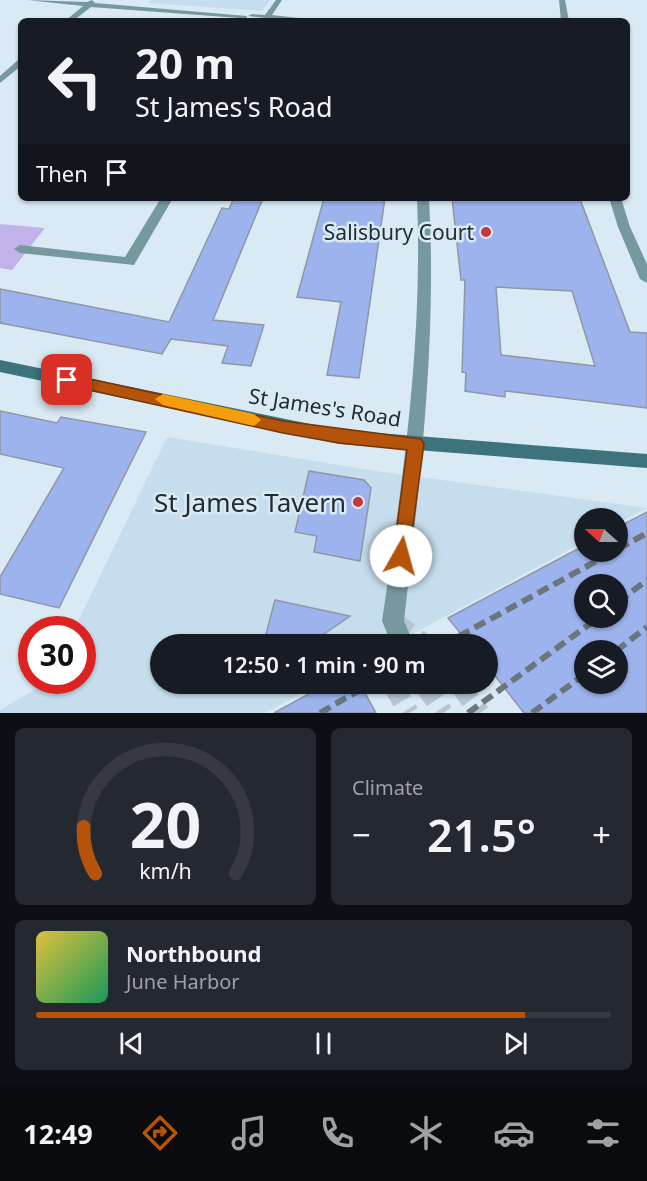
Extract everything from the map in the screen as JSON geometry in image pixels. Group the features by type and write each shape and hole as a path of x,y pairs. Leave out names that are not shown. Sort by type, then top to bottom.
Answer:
{"street":[{"path":"30,0 92,2 246,18 280,18"},
{"path":"267,17 279,0"},
{"path":"562,0 565,18"},
{"path":"73,18 92,2"},
{"path":"0,80 18,65"},
{"path":"20,249 129,262 165,201"},
{"path":"398,634 393,621 425,356 428,273 423,201"},
{"path":"616,201 624,227 647,279"},
{"name":"St James's Road","path":"0,366 339,437 647,461"}],"shaded area":[{"path":"152,0 270,0 262,11 148,3"},
{"path":"0,224 45,228 12,270 0,268"},
{"path":"167,437 376,471 647,508 628,518 628,508 574,508 574,547 412,634 150,634 150,694 300,694 265,713 0,713 0,710 28,694 96,694 96,616 81,616"}],"building":[{"path":"233,201 262,201 213,320 264,325 251,366 222,363 228,346 171,339 162,354 0,323 0,289 169,322 222,208 229,209"},
{"path":"323,201 385,201 359,378 327,375 341,302 297,297"},
{"path":"452,201 581,201 630,332 647,333 647,408 505,391 505,397 465,391 466,373 462,372 465,280 461,280","holes":["496,287 572,291 595,366 501,355"]},
{"path":"0,411 57,423 61,417 146,432 59,608 0,594 0,577 64,468 0,454"},
{"path":"309,471 364,480 371,488 360,561 314,552 317,536 295,532"},
{"path":"647,512 647,713 524,713 498,680 498,634 461,634 448,618 574,551 574,562 628,562 628,522"},
{"path":"275,600 350,616 324,634 266,634"},
{"path":"309,694 366,694 376,713 274,713"}],"tunnel":[{"path":"393,621 411,634"},
{"path":"398,694 409,713"},
{"path":"431,694 443,713"},
{"path":"466,694 480,713"}],"railway":[{"path":"628,543 647,533"},
{"path":"463,634 595,562"},
{"path":"628,594 647,580"},
{"path":"628,642 647,627"},
{"path":"468,713 584,628"},
{"path":"532,713 574,682"},
{"path":"320,713 353,694"}],"slow traffic":[{"path":"163,399 254,420"}],"place":[{"name":"Salisbury Court","path":"486,232"},
{"name":"St James Tavern","path":"358,502"}],"route":[{"path":"67,380 202,407 283,427 339,437 416,444 401,556"}]}
